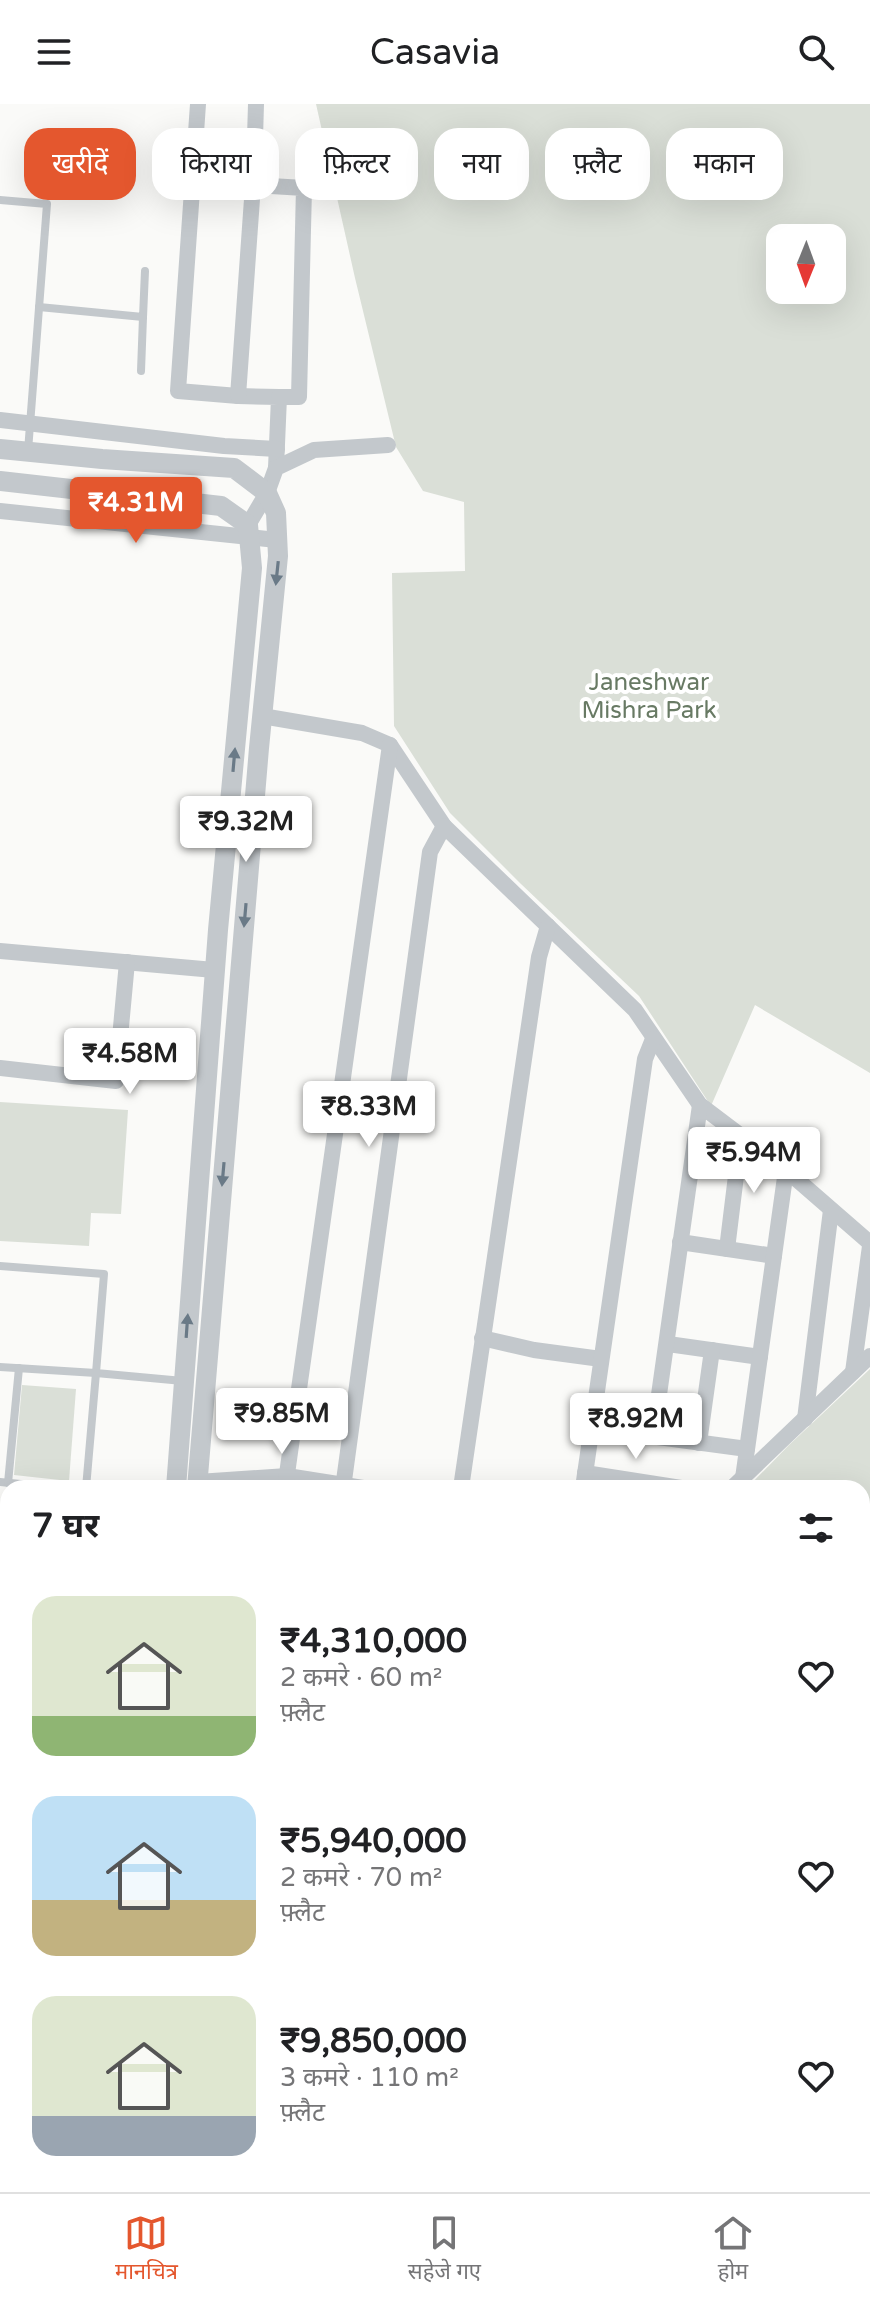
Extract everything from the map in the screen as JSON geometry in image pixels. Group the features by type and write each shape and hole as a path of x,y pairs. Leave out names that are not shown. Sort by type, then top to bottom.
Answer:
{"street":[{"path":"198,104 178,391 299,397 304,188 279,187"},
{"path":"255,128 256,104"},
{"path":"238,396 252,200"},
{"path":"177,1480 214,970 252,568 248,530 276,468 279,397"},
{"path":"0,420 224,446 277,449"},
{"path":"276,468 314,450 388,445"},
{"path":"0,449 234,468 267,493 276,513 278,556 198,1480"},
{"path":"0,481 221,506 248,530"},
{"path":"0,511 248,530 277,540"},
{"path":"262,716 362,733 390,745 444,826 635,1010 700,1105 786,1170 870,1244 853,1372"},
{"path":"286,1480 390,745"},
{"path":"344,1480 430,852 444,826"},
{"path":"462,1480 539,957 548,926"},
{"path":"0,951 214,970"},
{"path":"0,1068 116,1081 127,962"},
{"path":"584,1480 645,1059 653,1039"},
{"path":"653,1437 700,1105"},
{"path":"727,1249 741,1135"},
{"path":"739,1480 747,1449 786,1170"},
{"path":"805,1419 831,1210"},
{"path":"680,1242 774,1256"},
{"path":"482,1338 534,1350 601,1359"},
{"path":"668,1344 760,1357"},
{"path":"699,1443 712,1350"},
{"path":"741,1480 870,1356"},
{"path":"591,1428 747,1449"}],"lane":[{"path":"0,200 47,204 28,452"},
{"path":"141,371 145,271"},
{"path":"39,307 143,317"},
{"path":"0,1266 104,1274 87,1480"},
{"path":"0,1367 183,1381"},
{"path":"4,1480 19,1368"}],"green space":[{"name":"Janeshwar Mishra Park","path":"316,104 870,104 870,1073 755,1005 711,1106 639,996 450,813 394,726 392,573 465,571 464,502 423,491 396,447 338,200 418,200 418,128 321,128"},
{"path":"0,1102 128,1110 121,1214 91,1213 89,1246 0,1241"},
{"path":"870,1369 870,1480 755,1480"},
{"path":"22,1385 76,1389 69,1480 14,1475"}]}
